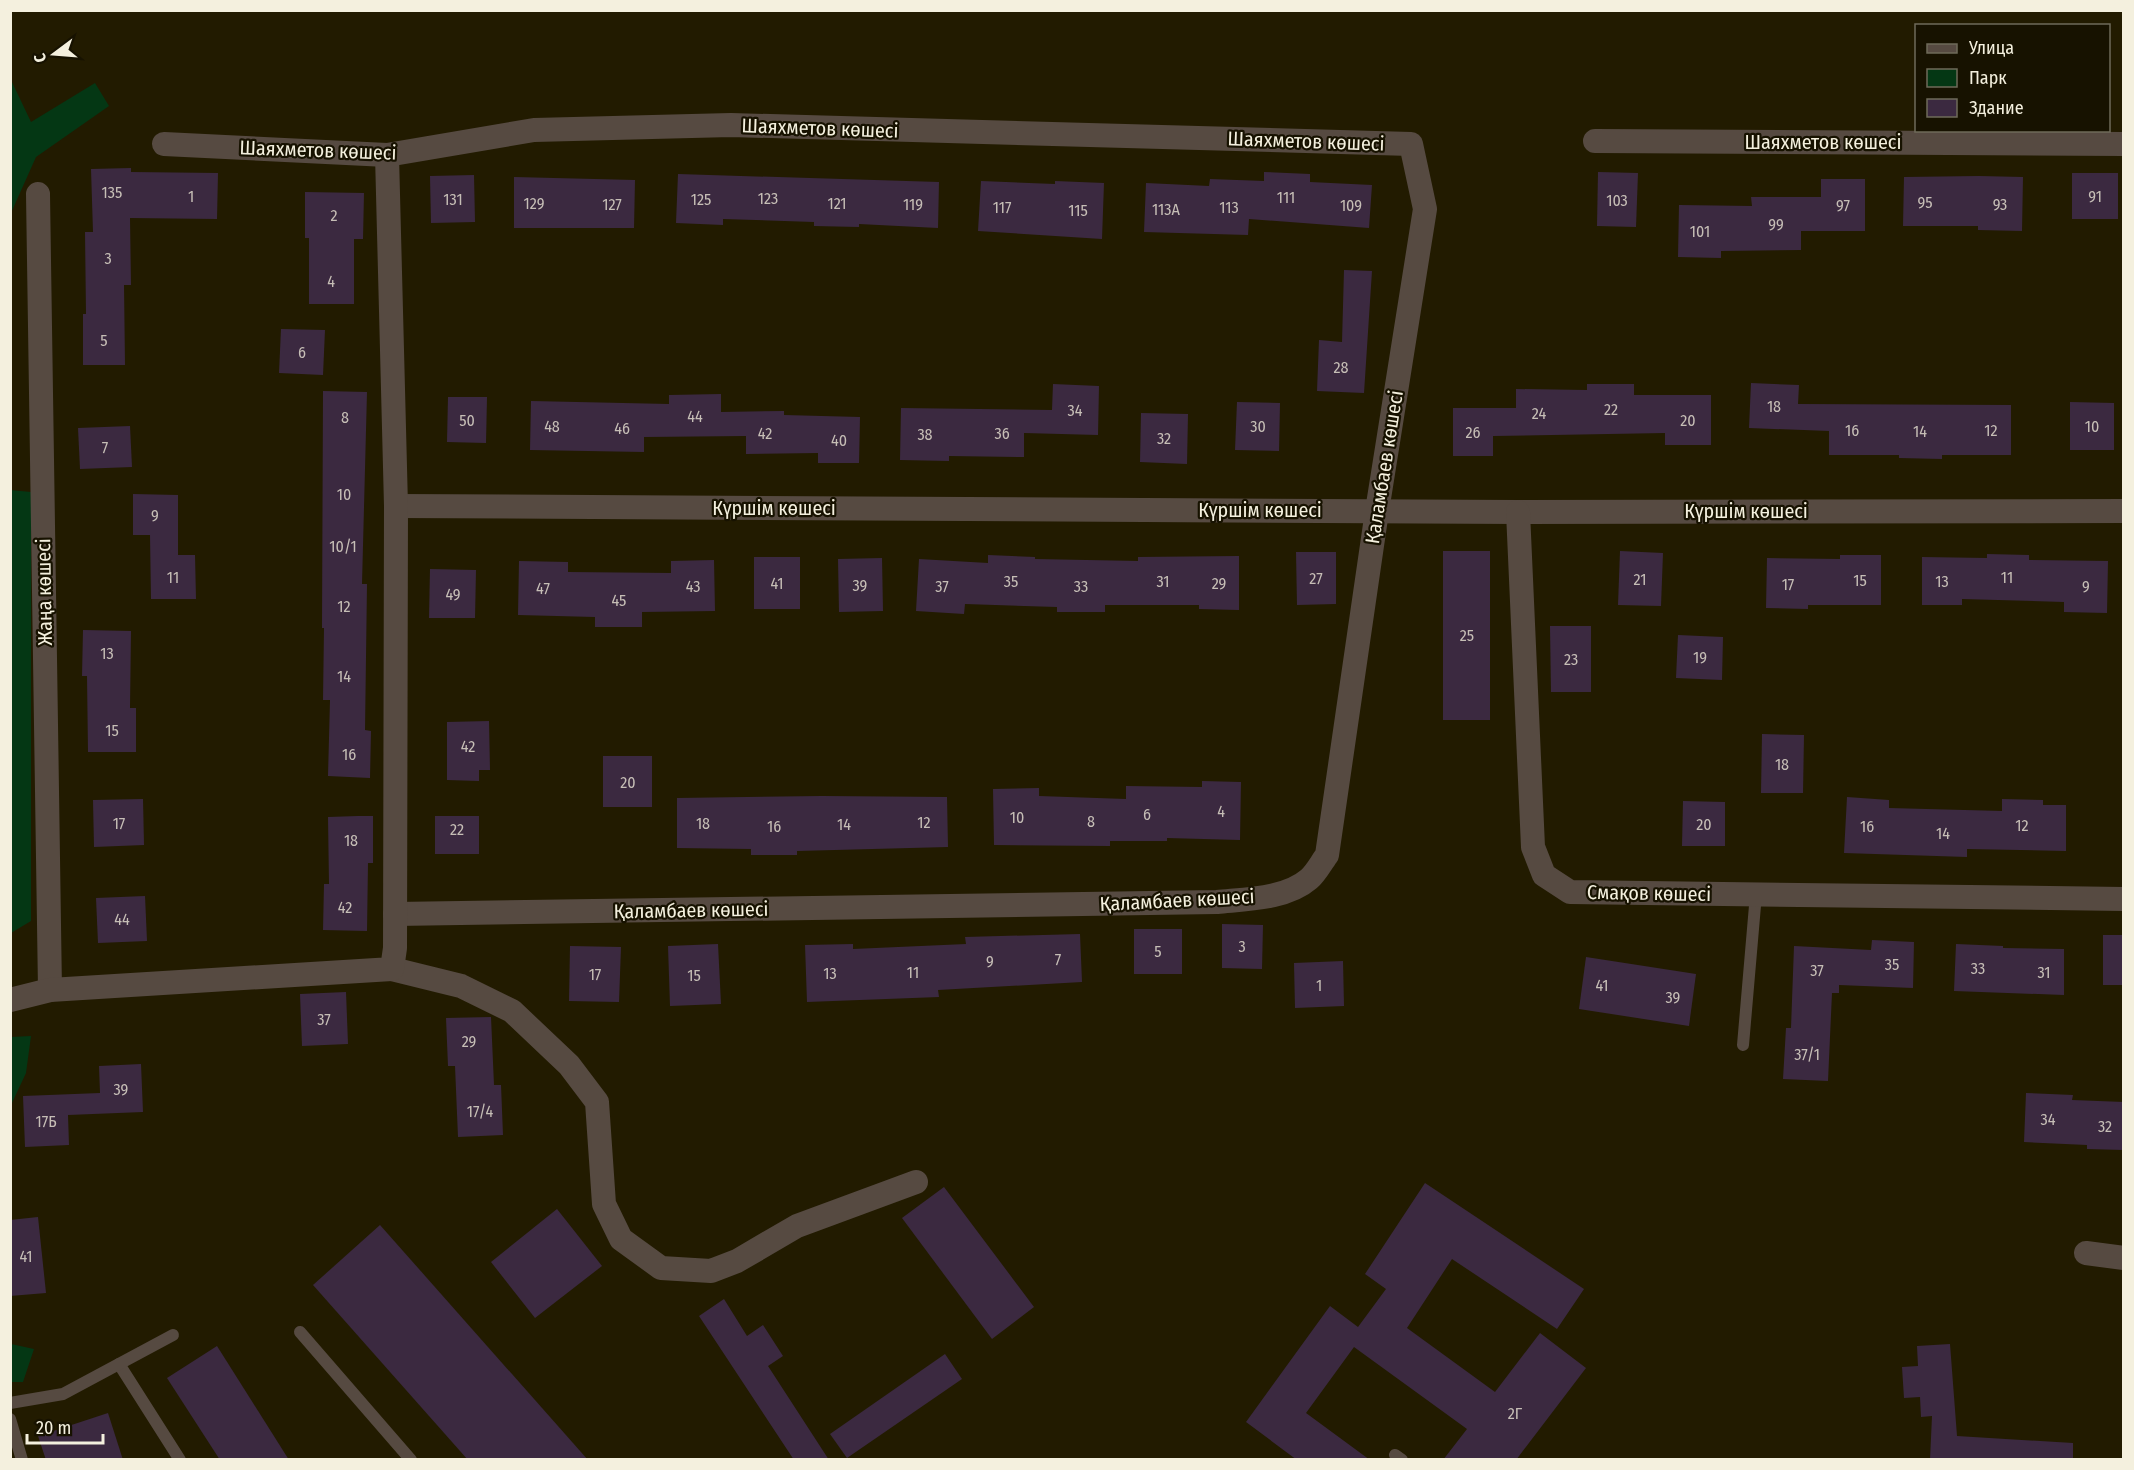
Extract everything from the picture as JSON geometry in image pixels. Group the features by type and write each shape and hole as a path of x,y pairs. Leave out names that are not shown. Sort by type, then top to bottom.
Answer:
{"street":[{"name":"Шаяхметов көшесі","path":"164,144 387,155 534,130 731,125 1411,144 1425,209"},
{"name":"Шаяхметов көшесі","path":"1595,141 2124,144"},
{"path":"387,155 396,506 395,914 392,969"},
{"name":"Жаңа көшесі","path":"38,194 50,990"},
{"name":"Қаламбаев көшесі","path":"395,914 1217,902 1260,897 1290,890 1310,878 1327,855 1377,511 1425,209"},
{"name":"Күршім көшесі","path":"396,506 1518,512 2124,511"},
{"name":"Смақов көшесі","path":"1518,512 1533,847 1544,875 1570,892 2124,899"},
{"path":"10,1000 50,990 392,969 461,986 512,1011 568,1065 597,1102 604,1204 621,1239 661,1268 711,1271 737,1261 797,1226 916,1182"},
{"path":"2086,1253 2124,1258"}],"lane":[{"path":"1743,1046 1756,894"},
{"path":"300,1332 411,1460"},
{"path":"10,1403 63,1394 173,1335"},
{"path":"119,1364 180,1460"},
{"path":"10,1419 22,1460"}],"green space":[{"path":"11,80 31,122 95,83 109,106 36,157 11,213"},
{"path":"10,490 31,492 31,921 11,933"},
{"path":"31,1036 26,1073 11,1105 11,1037"},
{"path":"11,1344 34,1349 23,1382 11,1382"}],"building":[{"path":"131,168 131,172 218,173 217,219 130,218 131,285 124,285 125,365 83,365 83,314 86,314 85,232 93,232 91,169"},
{"path":"1264,172 1310,174 1310,182 1372,185 1369,228 1249,219 1248,235 1144,232 1146,183 1209,186 1210,179 1264,181"},
{"path":"1598,172 1638,173 1636,227 1597,226"},
{"path":"2072,173 2118,173 2118,219 2072,219"},
{"path":"678,174 939,182 938,228 859,224 859,227 814,226 814,222 723,219 723,225 676,223"},
{"path":"474,175 475,222 431,223 430,176"},
{"path":"514,177 635,180 634,228 514,228"},
{"path":"1904,177 2023,177 2022,231 1978,230 1978,226 1903,226"},
{"path":"1821,179 1865,179 1865,231 1801,231 1801,250 1721,251 1721,258 1678,257 1679,205 1752,206 1751,197 1821,197"},
{"path":"981,181 1104,183 1102,239 978,231"},
{"path":"305,192 364,193 363,239 354,239 354,304 309,304 309,238 305,238"},
{"path":"1344,270 1372,271 1364,393 1317,391 1319,340 1342,342"},
{"path":"281,329 325,330 323,375 279,373"},
{"path":"1751,383 1799,385 1798,404 2011,405 2011,455 1942,455 1942,459 1899,458 1899,455 1829,455 1829,431 1749,428"},
{"path":"1053,384 1099,386 1098,435 1024,433 1024,457 949,456 949,461 900,460 901,408 1052,410"},
{"path":"1587,384 1634,384 1634,395 1711,395 1711,445 1665,445 1665,433 1493,436 1493,456 1453,456 1453,408 1516,408 1516,389 1587,390"},
{"path":"323,391 367,392 362,584 367,584 365,730 371,731 370,778 328,776 330,700 323,700 324,628 322,628"},
{"path":"721,394 721,412 784,411 784,415 860,417 859,463 818,463 818,453 746,454 746,436 644,437 644,452 530,450 531,401 669,404 669,395"},
{"path":"448,397 487,397 486,443 447,442"},
{"path":"1237,402 1280,403 1279,451 1235,450"},
{"path":"2070,402 2114,403 2114,450 2070,450"},
{"path":"1141,413 1188,414 1187,464 1140,462"},
{"path":"130,426 132,467 80,469 78,428"},
{"path":"133,494 178,495 178,555 195,555 196,599 151,599 150,535 133,535"},
{"path":"1443,551 1490,551 1490,720 1443,720"},
{"path":"1620,551 1663,553 1661,606 1618,605"},
{"path":"1296,552 1336,552 1336,604 1297,605"},
{"path":"1987,554 2029,555 2029,560 2108,561 2107,613 2064,612 2064,602 1962,599 1962,605 1922,605 1922,557 1987,558"},
{"path":"988,555 1035,557 1035,559 1138,561 1138,557 1239,556 1239,610 1199,609 1199,605 1105,605 1105,612 1057,612 1057,607 965,604 964,614 916,611 919,559 988,563"},
{"path":"1840,555 1881,555 1881,605 1808,605 1808,609 1766,608 1767,558 1840,559"},
{"path":"754,557 800,557 800,609 754,609"},
{"path":"882,558 883,611 839,612 838,559"},
{"path":"714,560 715,611 642,612 642,627 595,627 595,617 518,615 519,561 568,562 568,572 671,573 671,561"},
{"path":"430,569 476,570 475,618 429,618"},
{"path":"1550,626 1591,626 1591,692 1551,692"},
{"path":"83,630 131,631 130,708 136,708 136,752 88,752 87,676 82,676"},
{"path":"1678,635 1723,637 1722,680 1676,678"},
{"path":"489,721 490,770 479,770 479,781 447,780 447,722"},
{"path":"1762,734 1804,735 1803,793 1761,793"},
{"path":"603,756 652,756 652,807 603,807"},
{"path":"1202,781 1241,782 1240,840 1167,838 1167,841 1110,841 1110,846 994,845 993,789 1039,788 1039,796 1126,799 1126,786 1202,787"},
{"path":"947,797 948,847 797,851 797,855 751,855 751,849 677,848 677,798"},
{"path":"1847,797 1889,800 1889,808 2002,811 2002,799 2043,800 2043,805 2066,805 2066,851 1967,849 1967,857 1844,853"},
{"path":"143,799 144,845 94,847 93,800"},
{"path":"1683,801 1725,802 1725,846 1682,846"},
{"path":"373,816 373,863 368,863 367,931 323,930 324,884 329,884 328,817"},
{"path":"435,816 479,816 479,854 435,854"},
{"path":"145,896 147,941 98,943 96,898"},
{"path":"1222,924 1263,925 1262,969 1222,968"},
{"path":"1134,929 1182,929 1182,974 1134,974"},
{"path":"1080,934 1082,982 938,990 939,997 807,1002 805,945 853,944 853,949 966,944 965,937"},
{"path":"2103,935 2124,935 2124,985 2103,985"},
{"path":"1872,940 1914,942 1913,988 1839,985 1839,993 1832,993 1828,1081 1783,1079 1786,1028 1791,1028 1794,946 1871,950"},
{"path":"718,944 721,1004 670,1006 668,946"},
{"path":"1956,944 2003,946 2003,948 2064,949 2064,995 1954,991"},
{"path":"570,946 621,947 619,1002 569,1001"},
{"path":"1586,957 1696,974 1689,1026 1579,1009"},
{"path":"1343,961 1344,1006 1295,1008 1294,963"},
{"path":"346,992 348,1044 302,1046 300,994"},
{"path":"491,1017 494,1085 501,1085 503,1135 458,1137 455,1066 448,1066 446,1018"},
{"path":"141,1064 143,1112 68,1115 69,1145 25,1147 23,1096 100,1093 99,1066"},
{"path":"2026,1093 2073,1095 2072,1100 2124,1102 2124,1150 2087,1149 2087,1145 2024,1142"},
{"path":"1425,1183 1584,1289 1557,1329 1452,1259 1407,1328 1495,1392 1540,1333 1586,1368 1516,1460 1443,1460 1467,1429 1354,1347 1306,1413 1370,1460 1297,1460 1246,1422 1330,1306 1358,1327 1386,1289 1365,1274"},
{"path":"944,1187 1034,1307 992,1339 902,1218"},
{"path":"557,1209 602,1266 535,1318 491,1262"},
{"path":"38,1217 46,1293 10,1296 10,1220"},
{"path":"380,1225 588,1460 468,1460 313,1285"},
{"path":"724,1299 747,1336 763,1325 783,1356 768,1366 829,1460 794,1460 699,1316"},
{"path":"1950,1344 1957,1436 2073,1443 2073,1460 1930,1460 1932,1416 1921,1417 1920,1397 1904,1398 1902,1367 1918,1366 1917,1346"},
{"path":"217,1346 289,1460 220,1460 167,1378"},
{"path":"945,1354 962,1379 847,1458 830,1434"},
{"path":"108,1413 123,1460 46,1460 38,1436"}]}
